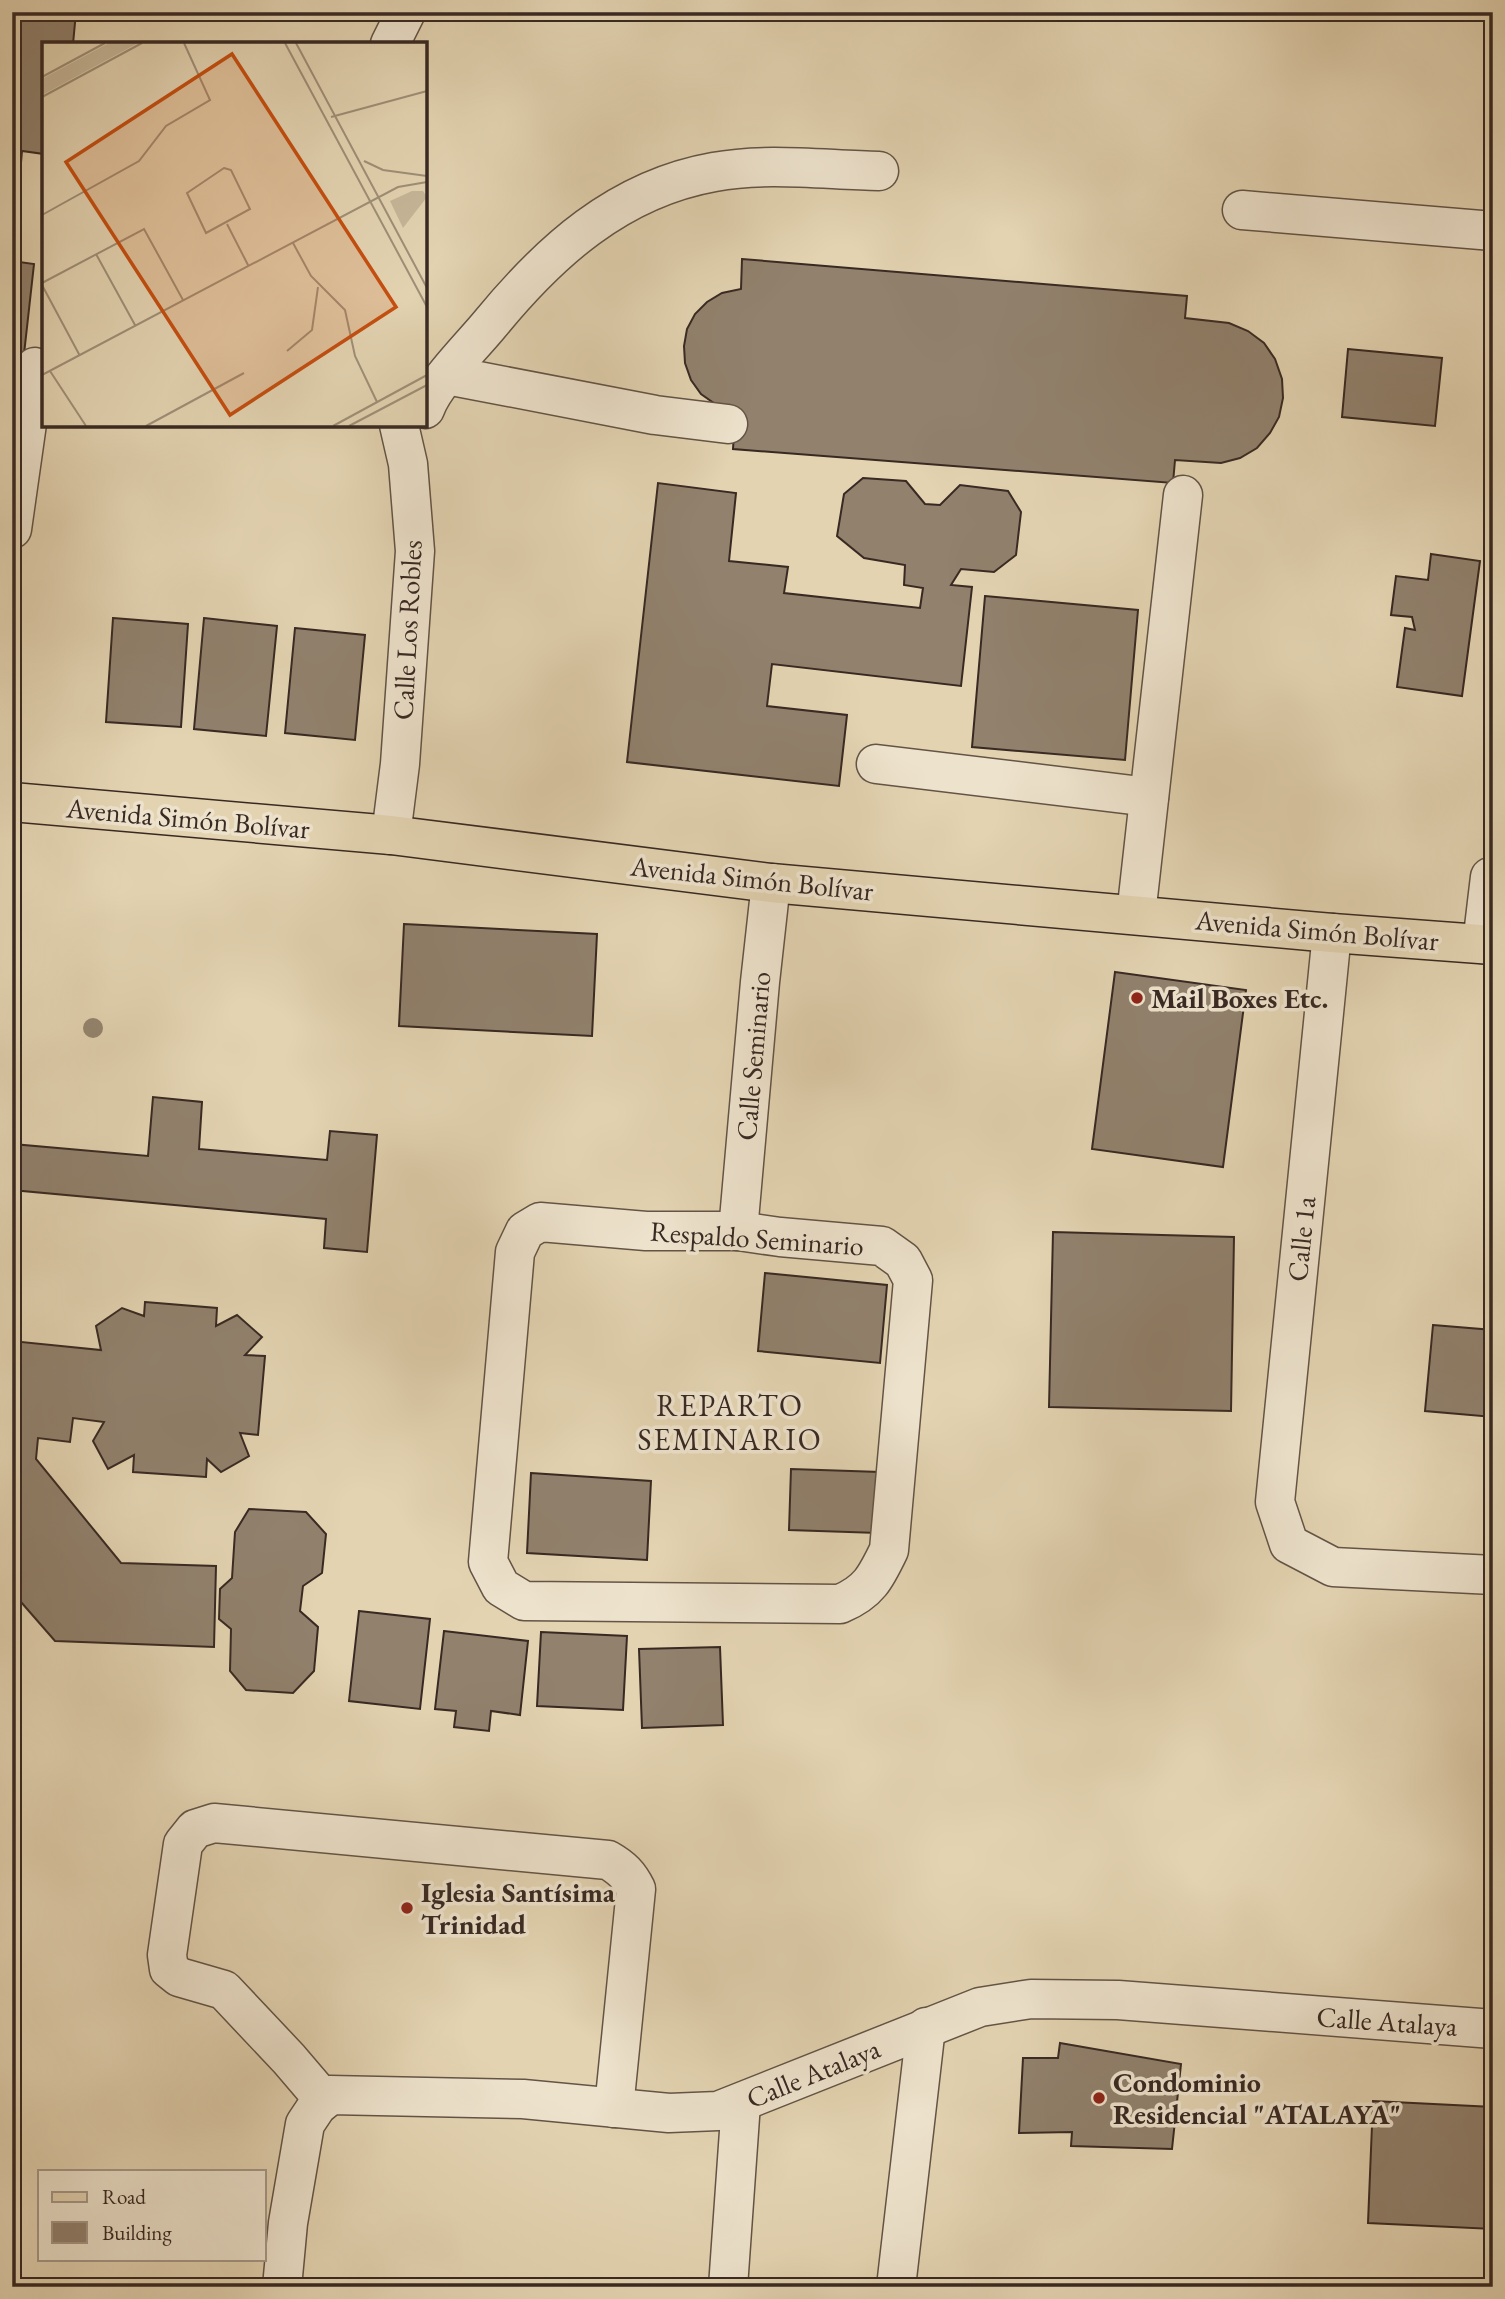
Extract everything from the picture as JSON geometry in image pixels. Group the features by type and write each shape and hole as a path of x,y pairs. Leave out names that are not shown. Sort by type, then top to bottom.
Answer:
{"main road":[{"name":"Avenida Simón Bolívar","path":"12,802 391,835 771,883 1487,945"}],"street":[{"path":"391,42 406,12"},
{"path":"427,403 506,304 543,265 584,228 628,202 677,181 714,172 754,168 879,172"},
{"path":"1242,210 1493,231"},
{"path":"12,529 35,367"},
{"path":"447,375 655,415 728,424"},
{"name":"Calle Los Robles","path":"391,835 400,764 415,551 408,464 399,427"},
{"path":"408,464 419,427"},
{"path":"1136,915 1183,495"},
{"path":"876,764 1149,797"},
{"path":"1487,945 1490,877"},
{"name":"Calle Seminario","path":"738,1231 771,883"},
{"name":"Calle 1a","path":"1332,933 1275,1502 1289,1544 1333,1567 1493,1575"},
{"name":"Respaldo Seminario","path":"540,1222 646,1231 738,1231 882,1246 903,1261 913,1280 889,1550 876,1578 858,1597 840,1604 524,1601 501,1587 488,1562 515,1252 525,1231 540,1222"},
{"path":"282,2287 288,2223 305,2124 324,2100 224,1990 179,1977 169,1969 167,1955 183,1844 195,1829 214,1823 608,1860 620,1867 630,1876 636,1889 614,2108"},
{"name":"Calle Atalaya","path":"324,2100 330,2095 523,2099 669,2113 719,2111 980,2007 1031,1999 1118,2000 1493,2029"},
{"path":"896,2287 926,2027"},
{"path":"728,2287 741,2103"}],"building":[{"path":"12,12 76,12 73,42 42,42 42,154 22,151 19,186 12,185"},
{"path":"742,259 1187,296 1185,318 1229,323 1248,331 1264,343 1275,359 1282,379 1283,398 1279,417 1257,448 1240,458 1221,463 1175,460 1173,483 733,449 735,418 701,394 691,380 685,363 684,346 687,329 695,314 707,302 722,293 741,289"},
{"path":"12,261 34,264 16,426 12,426"},
{"path":"1348,349 1442,358 1435,426 1342,417"},
{"path":"863,478 906,481 925,504 940,505 960,485 1008,491 1021,512 1016,555 994,572 961,569 951,585 972,587 961,686 772,664 767,706 847,715 839,786 627,762 658,483 736,493 729,561 788,567 784,593 920,608 923,588 904,585 905,565 864,558 837,536 844,494"},
{"path":"1431,554 1480,561 1462,696 1397,687 1405,628 1415,630 1412,617 1391,615 1396,576 1428,580"},
{"path":"985,596 1138,610 1125,760 972,747"},
{"path":"113,618 188,624 181,727 106,722"},
{"path":"204,618 277,626 266,736 194,729"},
{"path":"295,628 365,635 355,740 285,733"},
{"path":"404,924 597,934 592,1036 399,1026"},
{"path":"1115,972 1246,990 1223,1167 1092,1149"},
{"path":"12,1093 17,1094 13,1144 148,1156 153,1097 202,1102 199,1149 327,1160 330,1131 377,1135 367,1252 324,1248 326,1219 12,1190"},
{"path":"1053,1232 1234,1237 1231,1411 1049,1407"},
{"path":"765,1273 887,1285 880,1363 758,1351"},
{"path":"145,1302 217,1308 216,1326 237,1315 262,1337 245,1355 265,1356 258,1435 240,1433 249,1456 221,1472 207,1459 206,1477 133,1472 134,1455 108,1469 93,1441 104,1422 73,1418 70,1442 38,1438 36,1459 121,1563 216,1566 214,1647 55,1641 21,1602 12,1610 12,1341 101,1350 96,1326 122,1308 144,1316"},
{"path":"1433,1325 1493,1330 1493,1417 1425,1411"},
{"path":"791,1469 880,1472 878,1533 789,1530"},
{"path":"531,1473 651,1481 647,1560 527,1553"},
{"path":"249,1509 306,1512 326,1534 322,1573 303,1586 300,1611 318,1627 314,1671 293,1693 246,1690 230,1671 231,1629 219,1619 220,1589 232,1578 235,1532"},
{"path":"359,1611 430,1619 420,1709 349,1701"},
{"path":"444,1631 528,1641 520,1715 491,1711 489,1731 454,1727 456,1711 435,1709"},
{"path":"541,1632 627,1636 623,1710 537,1706"},
{"path":"720,1647 723,1725 642,1728 639,1649"},
{"name":"Condominio Residencial \"ATALAYA\"","path":"1060,2043 1181,2064 1172,2149 1071,2146 1072,2132 1019,2133 1023,2058 1058,2058"},
{"path":"1373,2101 1493,2107 1493,2229 1368,2223"}],"place":[{"name":"Mail Boxes Etc.","path":"1137,998"},
{"name":"Iglesia Santísima Trinidad","path":"407,1908"},
{"name":"Condominio Residencial \"ATALAYA\"","path":"1099,2098"}],"district":[{"name":"REPARTO SEMINARIO","path":"730,1423"}]}
